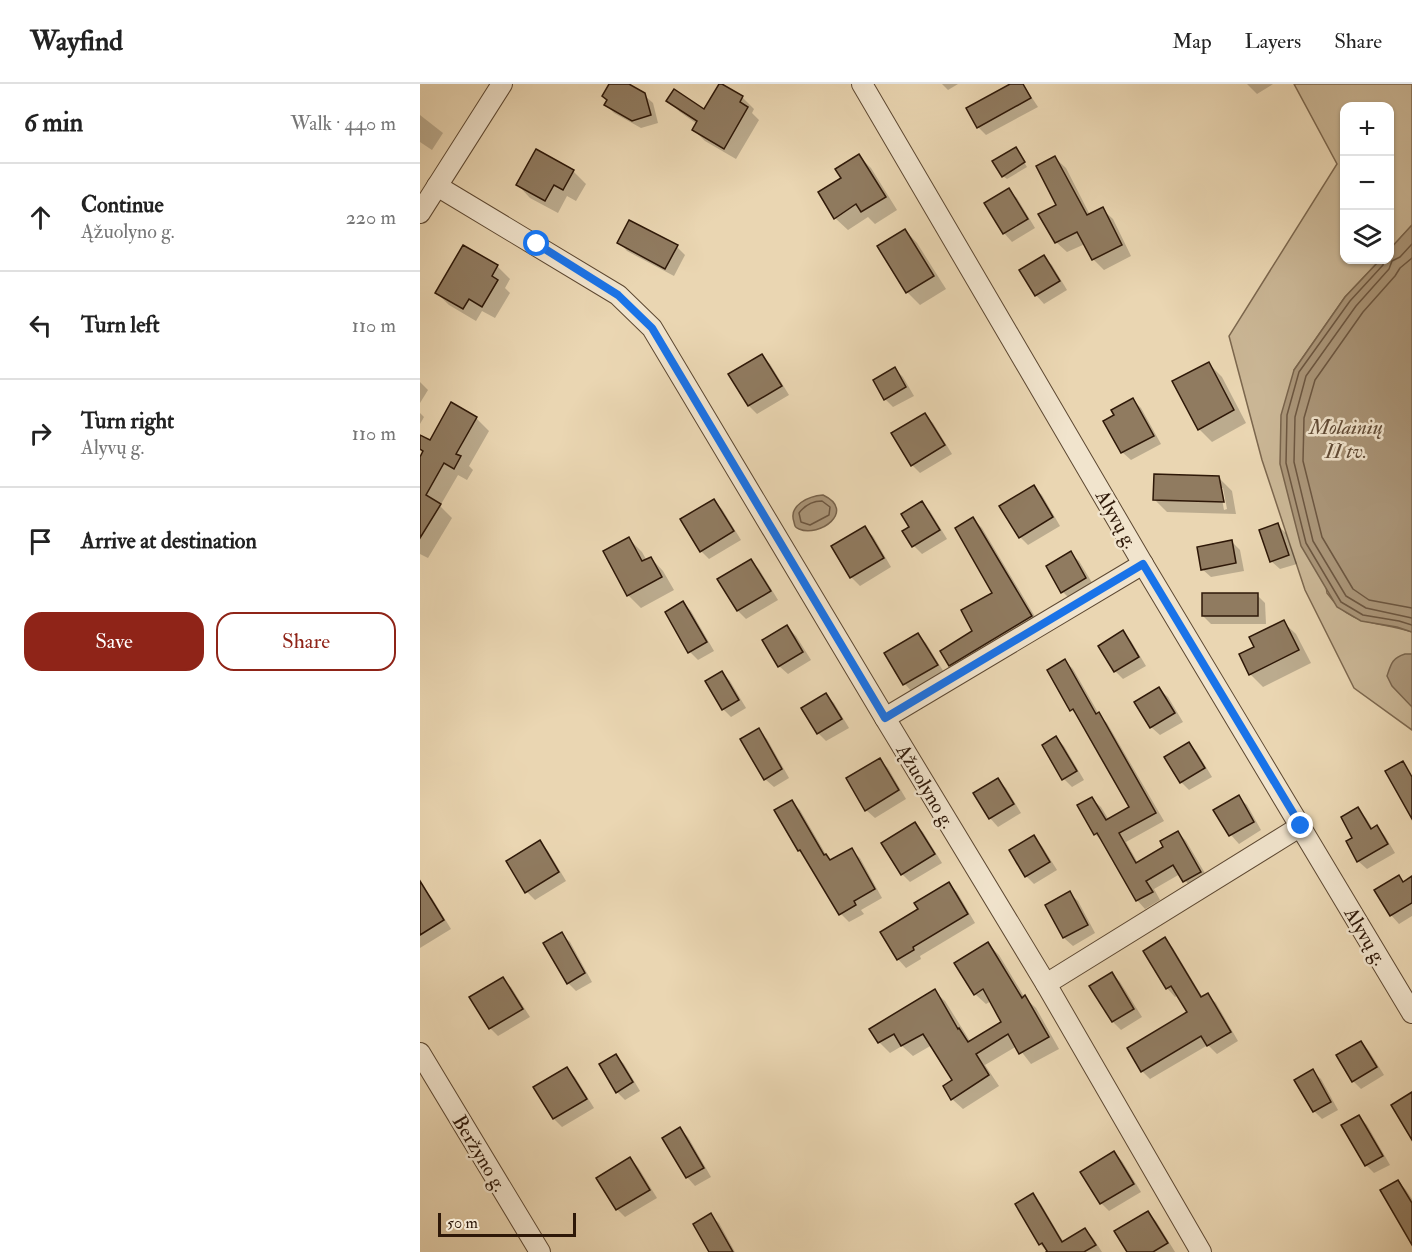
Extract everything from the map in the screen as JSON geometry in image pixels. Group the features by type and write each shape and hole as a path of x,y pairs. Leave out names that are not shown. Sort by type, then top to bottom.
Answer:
{"street":[{"path":"420,213 502,84"},
{"name":"Alyvų g.","path":"862,84 1143,564 1412,1013"},
{"name":"Ąžuolyno g.","path":"437,186 537,244 618,295 652,328 1046,984 1201,1252"},
{"path":"885,718 1143,564"},
{"path":"1046,984 1301,826"},
{"name":"Beržyno g.","path":"420,1053 540,1252"}],"shaded area":[{"path":"1294,84 1412,84 1412,225 1394,245 1394,102 1340,102 1340,264 1376,264 1345,297 1294,370 1327,593 1336,604 1355,618 1412,632 1412,730 1354,688 1305,590 1262,460 1229,336 1337,164"}],"water":[{"name":"Molainių II tv.","path":"1412,225 1412,632 1361,621 1337,607 1301,546 1280,464 1281,415 1294,370 1345,297 1376,264 1394,264 1394,245"},
{"path":"823,495 833,501 836,508 836,515 831,521 816,530 807,531 796,527 793,516 797,506 812,497"},
{"path":"1412,654 1412,707 1392,686 1387,676 1397,657"}],"building":[{"path":"609,84 629,84 645,93 651,115 632,121 604,105 607,100 602,96"},
{"path":"719,84 743,96 740,102 748,107 724,149 692,130 697,121 666,101 674,89 704,109"},
{"path":"1010,84 1023,84 1031,98 977,128 966,108"},
{"path":"1016,147 1025,162 1002,177 992,161"},
{"path":"536,149 574,170 563,190 554,185 545,201 516,185"},
{"path":"859,154 886,197 861,212 856,204 834,219 818,192 841,178 835,169"},
{"path":"1055,156 1087,215 1103,207 1122,245 1092,260 1077,232 1055,243 1038,214 1056,205 1036,166"},
{"path":"1009,188 1028,219 1003,234 984,203"},
{"path":"629,220 678,245 665,269 617,243"},
{"path":"905,229 934,276 906,293 877,246"},
{"path":"463,245 498,265 492,276 498,280 482,307 469,299 463,309 435,293"},
{"path":"1044,255 1060,281 1035,296 1019,270"},
{"path":"762,354 782,386 748,406 728,374"},
{"path":"1209,362 1234,410 1198,430 1172,381"},
{"path":"895,367 906,387 884,400 873,380"},
{"path":"1133,398 1154,436 1121,453 1103,421 1114,415 1111,410"},
{"path":"451,402 477,417 456,454 461,456 454,469 444,463 426,495 441,504 420,538 420,457 423,451 420,449 420,435 430,440"},
{"path":"925,413 945,445 911,466 891,433"},
{"path":"1154,474 1219,476 1224,502 1153,500"},
{"path":"1034,485 1053,517 1019,538 999,506"},
{"path":"714,499 734,531 700,552 680,519"},
{"path":"922,501 940,530 912,547 902,531 909,527 901,514"},
{"path":"973,517 1032,616 949,666 940,651 972,631 961,610 992,593 955,528"},
{"path":"1278,523 1289,555 1270,562 1259,530"},
{"path":"865,526 884,558 850,578 831,546"},
{"path":"629,537 642,561 651,557 662,577 627,596 603,551"},
{"path":"1232,540 1236,563 1201,570 1197,547"},
{"path":"1071,551 1086,578 1061,593 1046,566"},
{"path":"751,559 771,591 737,611 717,579"},
{"path":"1202,593 1258,593 1258,616 1202,616"},
{"path":"683,601 707,642 688,653 665,612"},
{"path":"1284,620 1299,650 1249,675 1239,654 1254,647 1249,637"},
{"path":"787,625 803,652 778,667 762,640"},
{"path":"1123,630 1139,657 1114,672 1098,646"},
{"path":"918,633 938,665 903,685 884,653"},
{"path":"1065,659 1096,714 1099,712 1156,813 1119,833 1136,863 1163,847 1160,841 1178,831 1201,872 1183,882 1173,865 1146,881 1153,892 1136,901 1097,833 1094,835 1077,805 1092,797 1106,820 1129,807 1073,709 1070,711 1047,670"},
{"path":"722,671 739,700 722,710 705,681"},
{"path":"1159,687 1175,713 1150,728 1134,702"},
{"path":"826,693 842,719 817,734 801,708"},
{"path":"759,728 782,769 764,780 740,739"},
{"path":"1056,736 1077,771 1062,780 1042,745"},
{"path":"1189,742 1205,768 1180,783 1164,757"},
{"path":"880,758 899,790 865,811 846,778"},
{"path":"1403,761 1412,777 1412,819 1385,771"},
{"path":"998,778 1014,804 989,819 973,793"},
{"path":"1239,795 1254,822 1229,836 1213,810"},
{"path":"792,800 824,855 826,854 830,860 852,848 875,889 854,901 856,905 839,915 774,810"},
{"path":"1358,807 1371,829 1377,825 1388,844 1357,862 1346,841 1352,838 1341,817"},
{"path":"915,822 935,854 901,875 881,843"},
{"path":"1034,835 1050,862 1025,877 1009,850"},
{"path":"540,840 559,872 525,893 506,861"},
{"path":"1399,875 1403,882 1412,876 1412,903 1390,916 1374,890"},
{"path":"420,881 444,920 420,935"},
{"path":"949,882 968,914 913,947 914,950 897,960 880,932 918,909 914,903"},
{"path":"1070,891 1088,925 1063,938 1045,905"},
{"path":"562,932 585,973 567,984 543,943"},
{"path":"1165,937 1201,997 1208,993 1231,1032 1207,1046 1201,1036 1141,1072 1127,1048 1187,1012 1171,986 1166,989 1143,951"},
{"path":"988,942 1022,998 1025,995 1049,1037 1019,1054 1008,1034 976,1054 989,1075 951,1100 943,1086 952,1080 923,1034 901,1046 894,1034 878,1043 869,1029 935,989 968,1042 1001,1022 983,989 974,995 954,963"},
{"path":"1112,972 1134,1009 1112,1022 1089,986"},
{"path":"503,977 523,1009 489,1029 469,997"},
{"path":"1361,1041 1377,1067 1352,1082 1336,1055"},
{"path":"616,1054 633,1082 616,1093 599,1064"},
{"path":"567,1067 587,1099 553,1119 533,1087"},
{"path":"1313,1069 1331,1102 1313,1112 1294,1080"},
{"path":"1412,1092 1412,1140 1391,1105"},
{"path":"1359,1115 1383,1156 1365,1166 1341,1125"},
{"path":"680,1127 704,1168 686,1178 662,1138"},
{"path":"1114,1151 1134,1184 1100,1204 1080,1172"},
{"path":"630,1157 650,1190 616,1210 596,1178"},
{"path":"1398,1180 1412,1203 1412,1245 1380,1190"},
{"path":"1033,1193 1062,1242 1085,1228 1096,1245 1084,1252 1046,1252 1042,1243 1039,1245 1015,1204"},
{"path":"1148,1211 1168,1243 1153,1252 1127,1252 1114,1231"},
{"path":"711,1213 733,1252 709,1252 693,1224"}],"route":[{"path":"537,244 618,295 652,328 885,718 1143,564 1301,826"}]}
